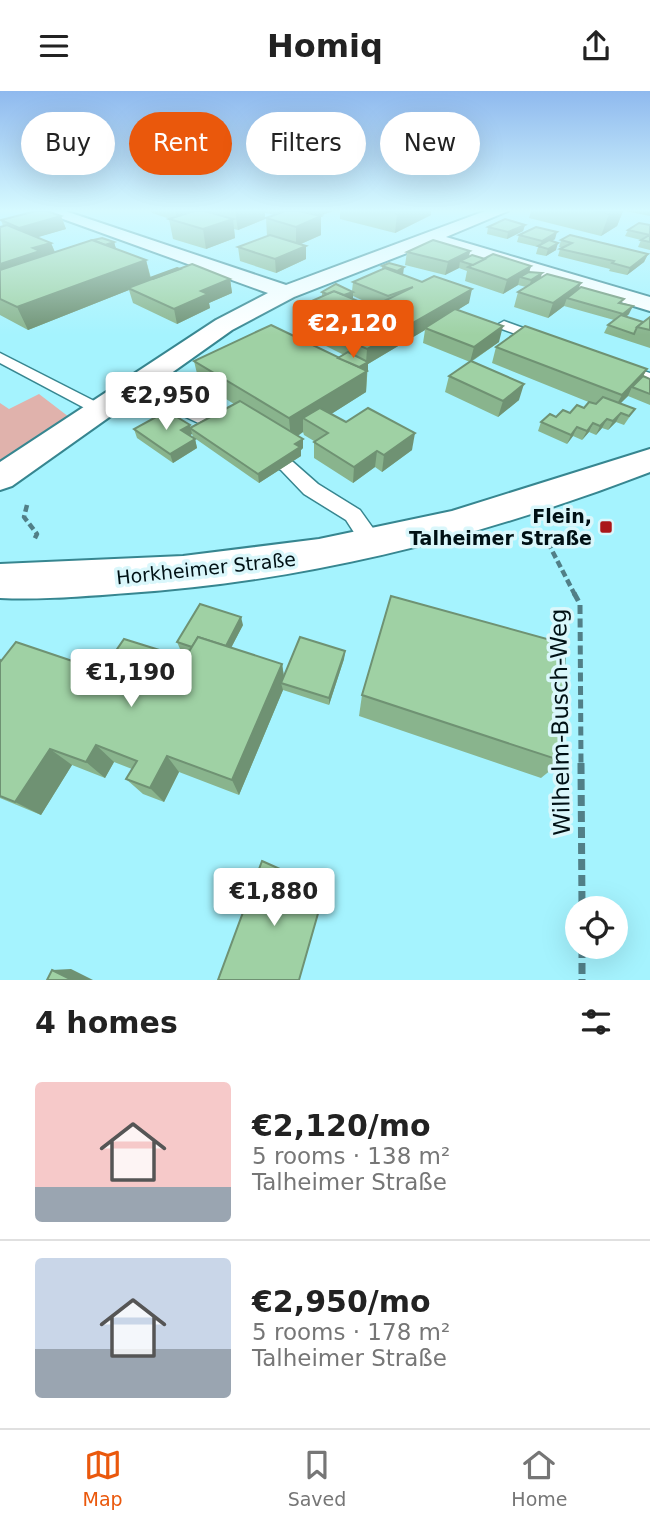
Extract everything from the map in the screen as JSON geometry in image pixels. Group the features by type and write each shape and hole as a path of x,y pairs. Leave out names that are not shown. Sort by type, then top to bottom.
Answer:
{"street":[{"path":"170,252 286,292"},
{"path":"0,478 224,325 286,292 391,252"},
{"path":"478,252 650,304"},
{"name":"Horkheimer Straße","path":"8,581 142,576 270,565 374,545 528,505 650,460"}],"lane":[{"path":"504,325 565,347"},
{"path":"0,357 100,410"},
{"path":"601,361 650,378"},
{"path":"124,394 179,408 216,423 286,466 311,489 353,515 374,545"}],"path":[{"path":"8,581 37,534 24,517 29,500"},
{"name":"Wilhelm-Busch-Weg","path":"528,505 580,604 582,896"},
{"path":"582,959 582,980"}],"shaded area":[{"path":"39,394 69,417 0,463 0,403 9,409"}],"building":[{"path":"0,252 35,252 0,264"},
{"path":"54,252 126,252 146,260 17,307 0,299 0,270"},
{"path":"255,252 291,252 275,259"},
{"path":"409,252 467,252 448,262"},
{"path":"576,252 648,254 630,268 612,263 614,261"},
{"path":"493,254 531,266 507,280 468,267"},
{"path":"472,255 485,259 473,265 460,261"},
{"path":"389,263 404,267 397,271 382,266"},
{"path":"192,264 230,279 201,291 208,294 174,309 128,288"},
{"path":"177,268 180,269 150,278"},
{"path":"385,268 422,282 434,276 472,289 367,349 324,330 334,325 296,308 334,291 372,307 413,287 388,296 353,282"},
{"path":"529,272 542,273 531,280 520,277"},
{"path":"547,274 581,283 553,303 518,292"},
{"path":"336,284 353,292 344,295 334,291 327,294 322,292"},
{"path":"581,287 624,299 619,303 633,306 623,314 567,298"},
{"path":"455,309 503,326 474,347 425,328"},
{"path":"621,315 643,322 634,334 608,325"},
{"path":"650,317 650,330 637,327"},
{"path":"271,325 367,371 289,418 194,361"},
{"path":"525,326 647,369 622,395 496,347"},
{"path":"348,352 368,362 359,367 338,358"},
{"path":"471,361 524,384 503,401 449,376"},
{"path":"643,376 650,379 650,394 632,387"},
{"path":"603,397 635,409 629,416 621,413 613,421 607,419 600,426 593,423 587,431 577,427 571,435 541,422 550,414 556,417 563,410 570,413 577,405 584,408 589,402 596,404"},
{"path":"240,401 303,439 295,444 300,447 258,474 190,428"},
{"path":"320,408 346,422 368,408 415,433 384,455 377,451 354,467 314,442 328,433 303,418"},
{"path":"167,411 190,425 181,430 195,439 170,454 134,429"},
{"path":"391,596 565,644 562,761 362,695"},
{"path":"200,604 241,617 226,646 198,637 192,647 177,642"},
{"path":"198,637 282,664 232,780 167,756 150,788 126,779 137,761 96,745 86,762 50,749 15,802 0,796 0,660 16,642 102,671 124,639 185,658"},
{"path":"300,637 345,651 329,698 281,683"},
{"path":"262,861 325,889 299,980 218,980"},
{"path":"52,970 72,980 47,980"}],"place":[{"name":"Flein, Talheimer Straße","path":"606,527"}]}
